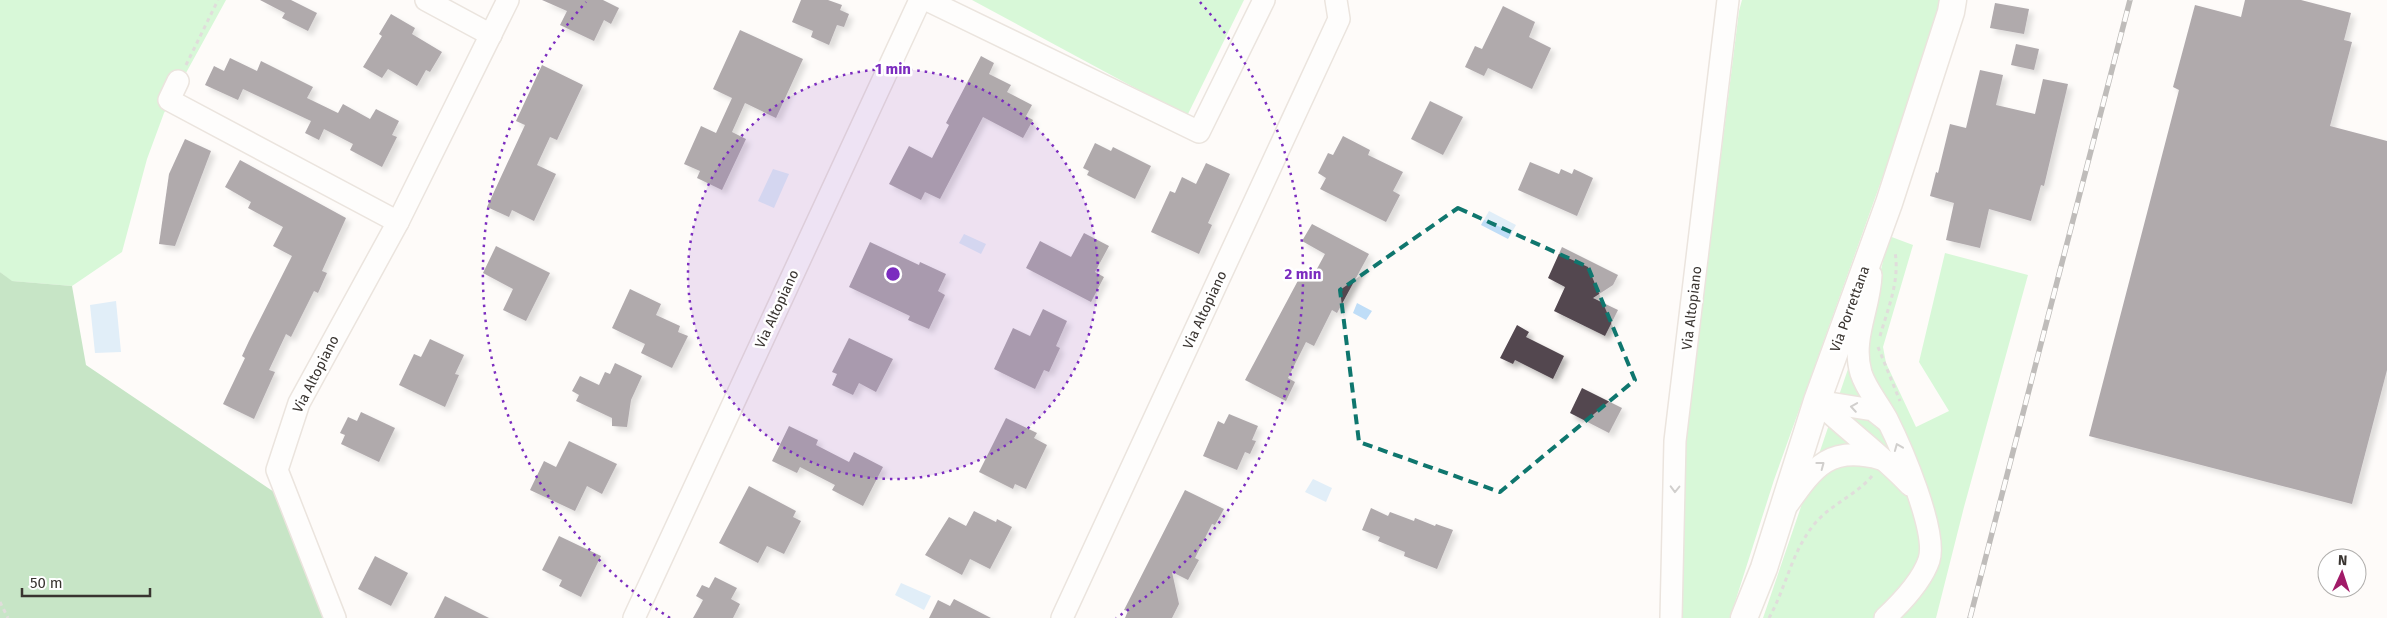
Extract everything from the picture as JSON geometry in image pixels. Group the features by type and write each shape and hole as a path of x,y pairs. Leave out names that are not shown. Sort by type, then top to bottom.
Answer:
{"main road":[{"name":"Via Porrettana","path":"1744,618 1764,568 1817,401 1882,246 1952,12 1953,0"}],"street":[{"path":"426,0 490,35"},
{"name":"Via Altopiano","path":"335,618 277,470 299,403 398,222 508,0"},
{"name":"Via Altopiano","path":"634,618 920,0"},
{"path":"927,0 1199,132 1264,0"},
{"name":"Via Altopiano","path":"1062,618 1339,19 1336,0"},
{"name":"Via Altopiano","path":"1671,618 1675,441 1728,0"},
{"path":"178,81 169,100 398,222"},
{"path":"1882,246 1871,283 1858,343 1858,356 1861,374 1887,421 1927,517 1930,541 1929,559 1922,575 1885,618"},
{"path":"1817,401 1873,410 1887,421"},
{"path":"1817,401 1878,466"},
{"path":"1780,516 1818,465 1834,457 1858,454 1878,466 1897,471 1917,493"}],"path":[{"path":"178,81 218,0"},
{"path":"1882,246 1897,265 1895,285 1878,346 1902,404"},
{"path":"1769,618 1795,555 1817,521 1850,494 1863,486 1878,466"},
{"path":"0,602 8,618"}],"highlighted area":[{"path":"1458,208 1588,267 1635,380 1500,492 1359,442 1340,290"}],"green space":[{"path":"0,0 226,0 164,113 147,159 122,252 72,286 11,281 0,272"},
{"path":"972,0 1244,0 1187,116"},
{"path":"1742,0 1943,0 1936,28 1774,480 1730,618 1674,618 1673,537 1739,11"},
{"path":"1889,236 1913,245 1883,347 1886,363 1916,427 1949,411 1919,362 1945,253 2028,275 1964,507 1936,618 1763,618 1848,369 1864,341"},
{"path":"0,272 12,281 72,286 86,365 280,496 329,618 0,618"}],"water":[{"path":"773,169 789,174 774,208 758,201"},
{"path":"1489,211 1516,225 1508,239 1481,225"},
{"path":"964,234 986,244 981,254 959,243"},
{"path":"116,301 121,352 95,353 90,305"},
{"path":"1357,303 1372,311 1366,320 1353,313"},
{"path":"1313,479 1332,488 1326,502 1305,492"},
{"path":"901,583 931,596 924,610 895,595"}],"building":[{"path":"260,0 291,0 317,13 308,31 282,18 285,13"},
{"path":"542,0 603,0 619,8 611,24 604,20 594,41 560,25 567,11"},
{"path":"801,0 828,0 842,5 840,10 849,14 844,27 837,25 829,45 811,37 813,31 792,22"},
{"path":"2245,0 2301,0 2351,13 2344,40 2352,42 2330,126 2387,141 2387,370 2352,504 2089,436 2179,90 2173,87 2195,5 2241,17"},
{"path":"1995,3 2029,9 2024,34 1990,28"},
{"path":"1503,6 1535,22 1529,37 1551,48 1532,89 1488,68 1484,76 1465,67 1475,46 1482,49"},
{"path":"391,14 415,28 412,34 442,52 430,72 426,70 417,86 388,69 382,78 363,67 382,36 379,34"},
{"path":"740,30 803,59 776,118 745,103 732,132 746,139 722,190 697,178 700,171 684,164 701,126 716,133 732,98 713,89"},
{"path":"2016,44 2039,49 2034,70 2011,65"},
{"path":"981,56 994,63 989,74 1011,85 1007,92 1032,105 1026,116 1033,120 1023,138 983,117 940,199 925,192 921,200 889,184 909,146 932,158 949,125 946,123"},
{"path":"230,58 257,71 261,61 313,87 307,98 338,113 343,104 370,119 376,109 399,121 392,135 397,137 382,167 350,150 353,144 324,129 319,140 305,133 311,121 243,89 238,100 205,85 214,66 224,71"},
{"path":"542,65 583,85 557,140 550,137 537,165 556,174 534,221 512,210 509,217 487,207 525,125 516,121"},
{"path":"1980,70 2003,75 1996,105 2035,114 2043,79 2068,84 2044,186 2041,185 2031,221 1989,209 1980,248 1946,240 1954,203 1930,196 1936,172 1938,173 1950,124 1966,128"},
{"path":"1430,101 1463,117 1443,155 1411,139"},
{"path":"1343,136 1370,150 1368,155 1403,172 1393,191 1400,195 1386,222 1320,189 1326,178 1318,173 1328,153 1333,155"},
{"path":"185,139 211,151 175,246 159,244 169,174"},
{"path":"1095,143 1111,151 1113,147 1151,166 1135,199 1087,175 1089,171 1083,168"},
{"path":"240,160 346,218 322,271 327,273 318,293 314,291 291,337 286,334 269,370 275,372 254,419 223,404 245,358 242,356 292,256 273,246 283,227 248,208 251,202 225,187"},
{"path":"1530,162 1559,174 1561,169 1572,174 1574,169 1593,178 1577,216 1518,190"},
{"path":"1206,163 1230,174 1208,223 1212,225 1199,254 1151,232 1170,191 1175,193 1182,177 1196,184"},
{"path":"1312,224 1369,254 1337,313 1332,310 1314,346 1306,342 1288,378 1295,382 1286,401 1245,380 1302,273 1312,278 1325,254 1302,241"},
{"path":"1084,233 1109,246 1095,272 1104,277 1091,302 1026,268 1040,241 1071,257"},
{"path":"870,242 919,265 920,262 946,274 938,291 945,295 929,329 908,320 910,316 849,287"},
{"path":"496,246 550,273 526,321 503,310 513,289 483,273"},
{"path":"1562,247 1618,275 1613,285 1593,298 1618,310 1605,336 1554,311 1565,287 1548,278"},
{"path":"630,289 661,304 656,315 680,326 678,332 688,336 672,368 641,353 645,344 612,328"},
{"path":"1043,309 1067,321 1056,346 1060,348 1049,372 1044,370 1035,389 994,369 1013,328 1030,336"},
{"path":"1517,325 1529,332 1526,337 1564,356 1553,379 1515,360 1513,364 1500,358"},
{"path":"849,338 893,359 876,392 859,383 853,395 832,385 837,374 832,372"},
{"path":"430,339 464,355 455,374 459,375 445,407 399,385 414,354 421,357"},
{"path":"615,363 642,376 631,400 627,427 612,426 612,418 576,401 579,395 572,391 580,376 599,385 605,372 610,374"},
{"path":"1582,388 1622,408 1609,433 1570,413"},
{"path":"361,412 395,428 379,462 341,444 345,435 340,433 348,417 357,421"},
{"path":"1229,414 1258,426 1252,440 1256,441 1250,454 1245,452 1237,470 1203,456 1218,421 1224,424"},
{"path":"1006,418 1037,433 1034,438 1047,445 1026,489 1015,484 1013,489 979,472"},
{"path":"789,426 818,440 816,445 849,462 854,452 883,467 863,506 832,490 835,485 800,467 797,473 772,461"},
{"path":"569,441 617,464 602,494 587,486 575,511 530,490 544,461 556,467"},
{"path":"749,486 796,511 793,517 801,521 784,554 767,546 758,563 719,543"},
{"path":"1185,490 1224,509 1215,525 1212,524 1195,558 1199,560 1188,580 1172,572 1179,604 1172,618 1125,618 1128,611 1124,610"},
{"path":"1371,508 1388,516 1390,512 1414,521 1415,518 1435,526 1436,524 1453,530 1437,569 1404,556 1405,552 1378,541 1380,537 1362,530"},
{"path":"974,511 996,522 997,519 1012,527 990,569 970,559 962,575 925,555 949,517 966,526"},
{"path":"559,536 601,556 581,597 559,586 562,580 542,570"},
{"path":"375,556 408,573 391,606 358,589"},
{"path":"715,577 737,588 731,599 740,604 733,618 693,618 703,600 696,596 702,585 709,588"},
{"path":"445,596 489,618 434,618"},
{"path":"954,599 991,618 929,618 938,600 950,606"}],"railway":[{"path":"1970,618 2130,0"}]}
